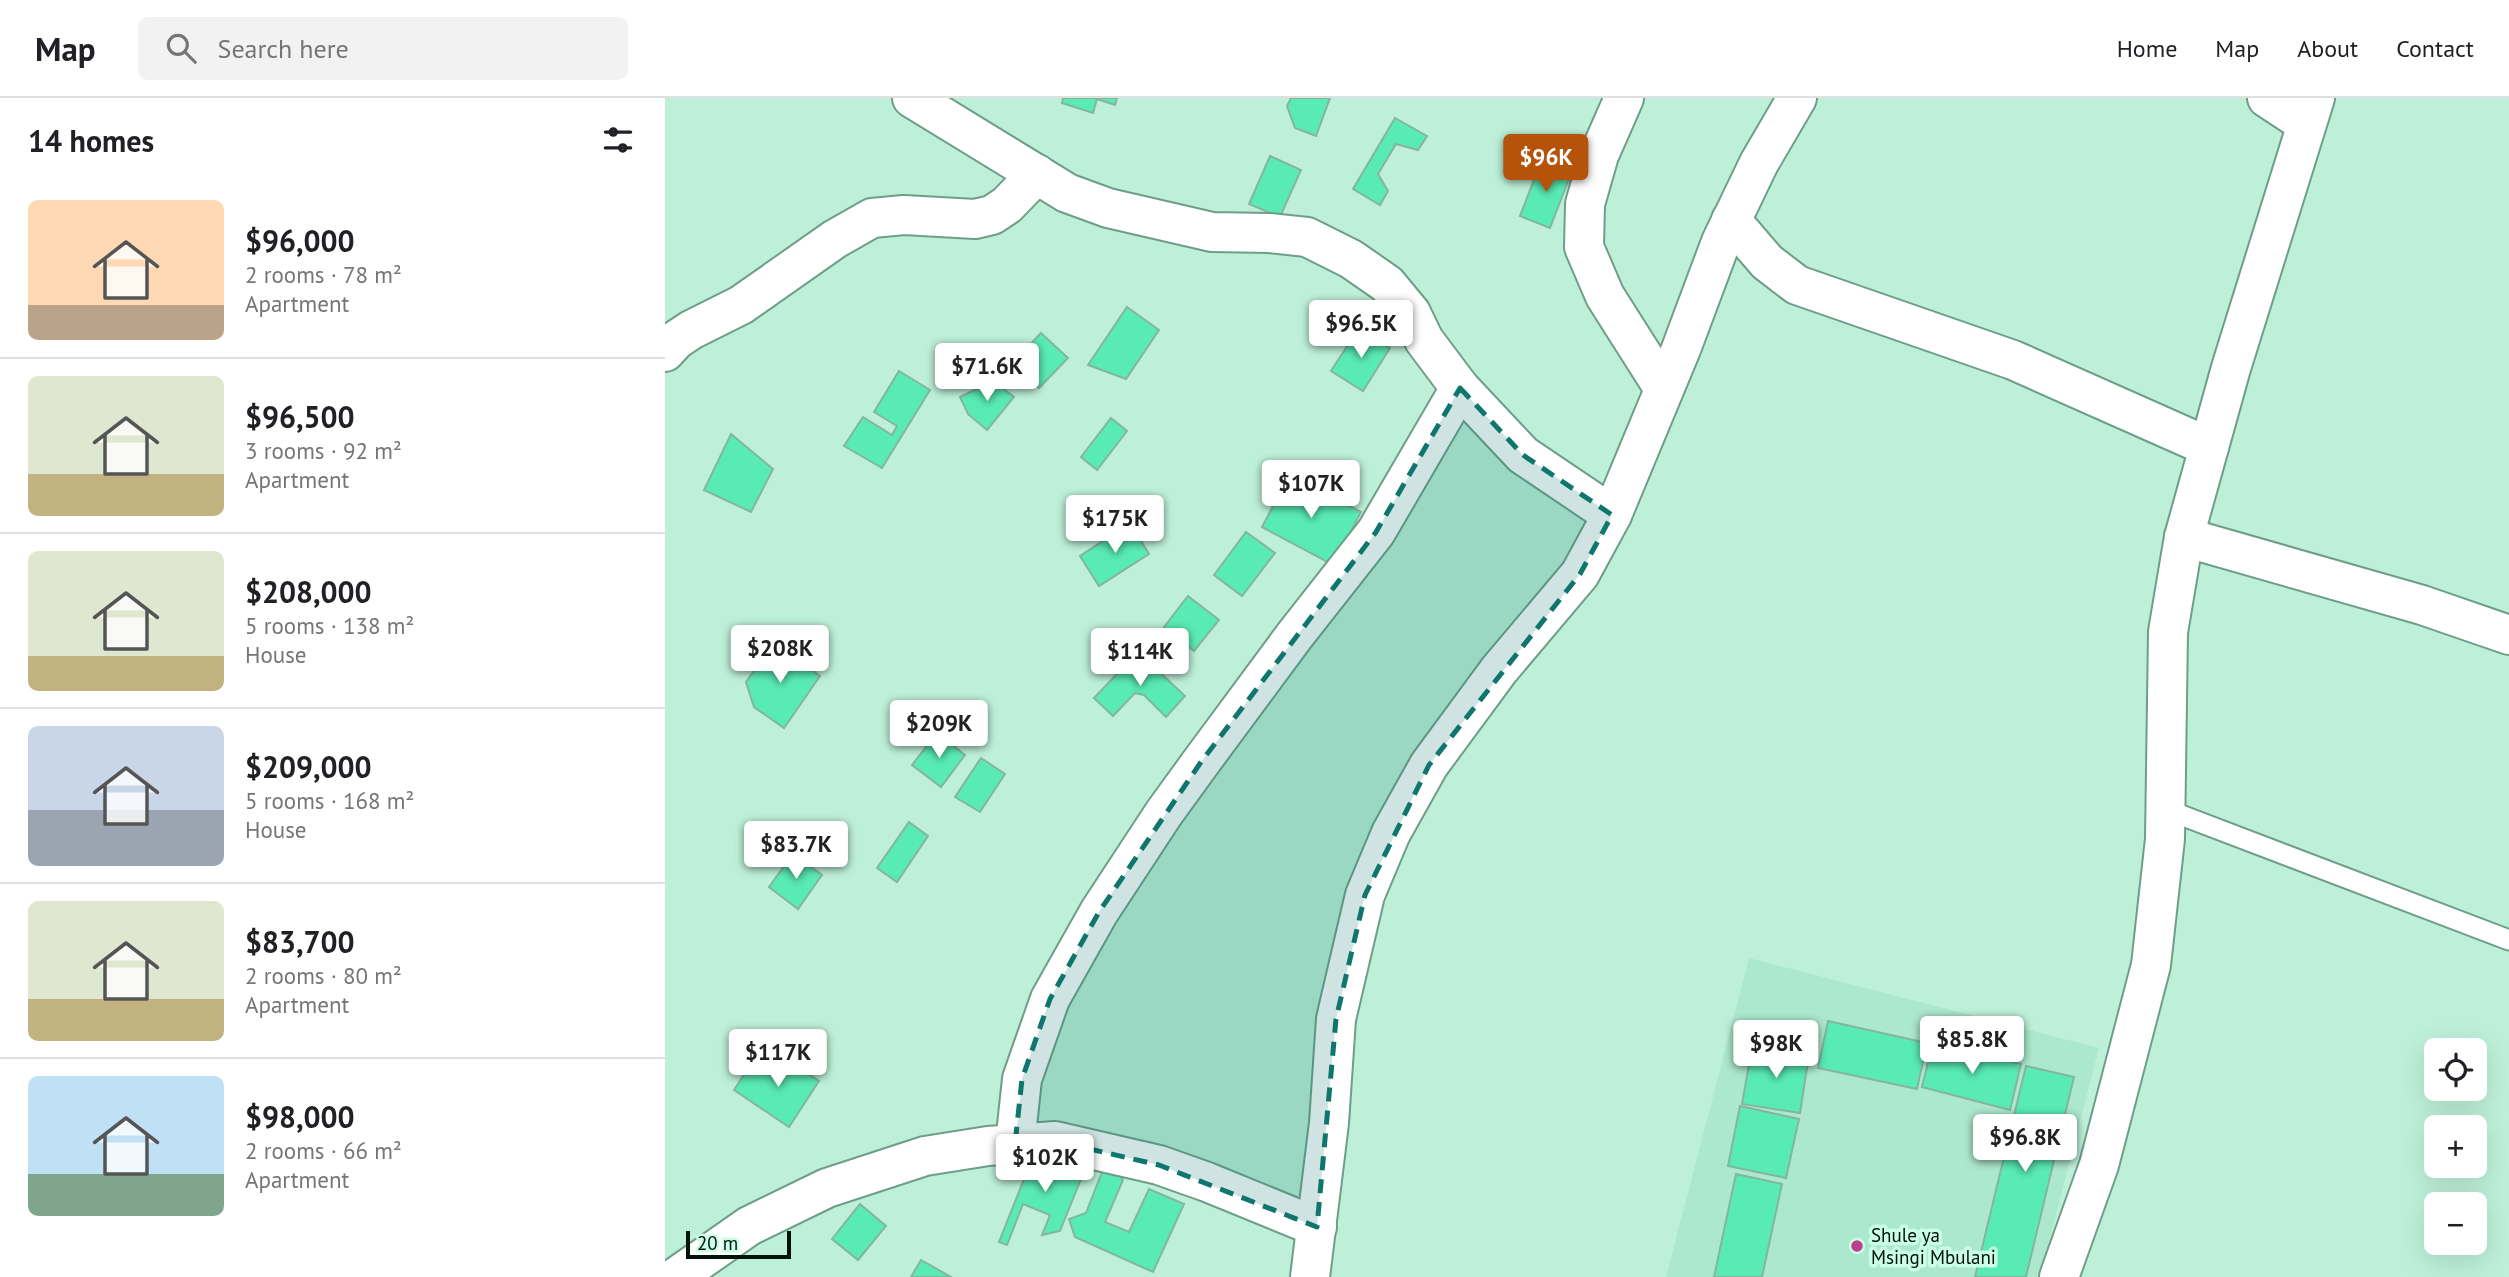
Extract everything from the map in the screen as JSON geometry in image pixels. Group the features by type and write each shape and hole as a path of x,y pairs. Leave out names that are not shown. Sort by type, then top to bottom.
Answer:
{"street":[{"path":"912,98 1067,193 1108,208 1212,232 1307,237 1351,259 1387,284 1411,313 1424,340 1460,388 1523,455 1612,515"},
{"path":"1624,98 1599,155 1585,204 1584,247 1605,296 1664,389"},
{"path":"1310,1277 1329,1123 1336,1019 1365,895 1391,833 1429,765 1499,670 1580,574 1612,515 1731,220 1759,163 1797,98"},
{"path":"2059,1277 2099,1165 2151,965 2165,839 2168,632 2184,537 2310,111 2267,98"},
{"path":"665,352 691,330 741,305 835,239 872,218 904,215 975,219 992,215 1007,205 1037,174"},
{"path":"1731,220 1767,262 1797,285 2013,360 2209,447"},
{"path":"1015,1144 1022,1079 1050,999 1099,912 1201,762 1376,532 1460,388"},
{"path":"2184,537 2422,605 2509,635"},
{"path":"677,1277 749,1226 827,1188 925,1156 1015,1144 1055,1141 1159,1165 1317,1227"}],"lane":[{"path":"2165,810 2509,940"}],"highlighted area":[{"path":"1460,388 1523,455 1612,515 1580,574 1429,765 1365,895 1336,1019 1317,1227 1159,1165 1055,1141 1015,1144 1022,1079 1050,999 1099,912 1201,762 1376,532"}],"shaded area":[{"path":"1749,958 2099,1048 2040,1277 1666,1277"}],"building":[{"path":"1063,98 1117,98 1115,105 1097,99 1093,113 1062,103"},
{"path":"1291,98 1330,98 1316,136 1295,128 1287,106"},
{"path":"1395,118 1427,136 1418,150 1396,144 1378,174 1388,191 1380,205 1353,189"},
{"path":"1270,156 1301,170 1280,217 1249,204"},
{"path":"1542,159 1572,171 1550,228 1520,216"},
{"path":"1127,307 1159,330 1126,379 1088,365"},
{"path":"1359,328 1390,348 1363,391 1331,371"},
{"path":"1041,333 1068,358 1039,388 1013,363"},
{"path":"899,371 930,390 882,468 844,446 863,417 892,435 897,426 874,412"},
{"path":"993,381 1014,397 987,430 968,414 960,397"},
{"path":"1111,418 1127,431 1097,470 1081,457"},
{"path":"731,434 773,469 751,512 704,490"},
{"path":"1290,474 1361,512 1333,565 1262,527"},
{"path":"1130,523 1149,554 1099,586 1080,556"},
{"path":"1246,532 1275,553 1242,596 1214,575"},
{"path":"1188,596 1219,620 1194,651 1164,627"},
{"path":"774,643 820,676 784,728 754,707 746,682"},
{"path":"1138,652 1185,696 1166,717 1144,695 1135,693 1113,716 1094,698"},
{"path":"937,733 965,755 941,787 912,765"},
{"path":"981,758 1005,774 980,812 955,797"},
{"path":"909,822 928,836 897,882 877,868"},
{"path":"793,854 822,875 798,909 769,887"},
{"path":"1828,1021 1927,1043 1917,1089 1818,1068"},
{"path":"1933,1042 2021,1064 2010,1110 1922,1087"},
{"path":"1752,1047 1809,1055 1800,1113 1742,1104"},
{"path":"783,1057 819,1081 789,1127 734,1090 753,1061 771,1073"},
{"path":"2026,1066 2074,1077 2026,1277 1975,1277"},
{"path":"1740,1106 1799,1119 1786,1178 1728,1166"},
{"path":"1034,1154 1083,1174 1060,1231 1042,1235 1050,1215 1023,1204 1007,1245 999,1242"},
{"path":"1107,1159 1123,1180 1105,1222 1129,1232 1149,1189 1184,1204 1153,1272 1075,1237 1069,1219 1086,1213"},
{"path":"1736,1174 1782,1184 1762,1277 1714,1277"},
{"path":"860,1204 886,1226 858,1260 832,1239"},
{"path":"921,1260 951,1277 911,1277"}],"place":[{"name":"Shule ya Msingi Mbulani","path":"1857,1246"}]}
